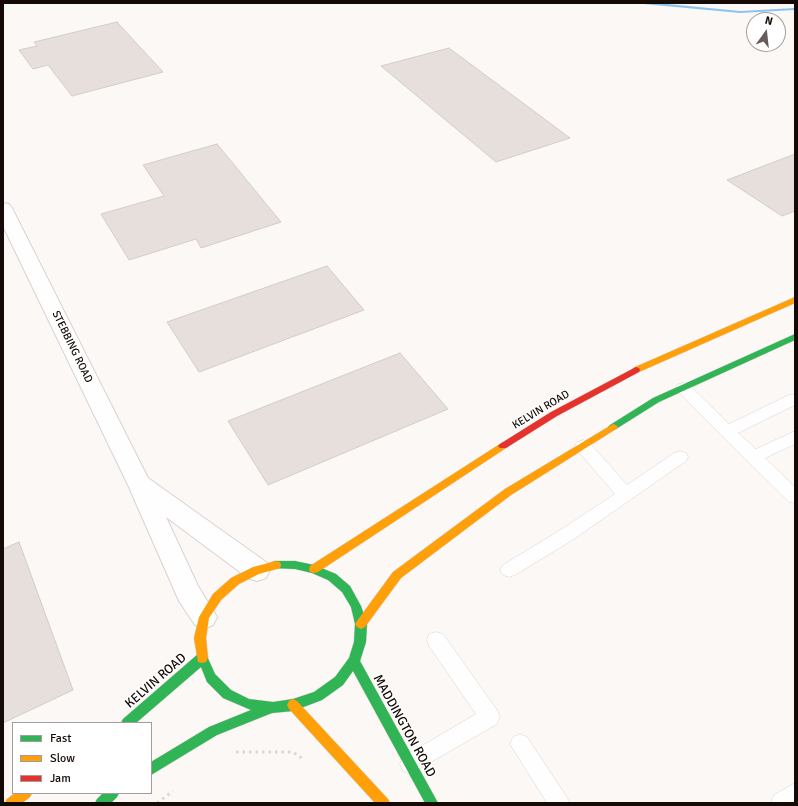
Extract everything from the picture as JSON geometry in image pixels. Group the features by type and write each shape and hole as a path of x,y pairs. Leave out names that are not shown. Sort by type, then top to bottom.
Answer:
{"main road":[{"name":"KELVIN ROAD","path":"314,569 451,479 554,414 627,374 795,300"},
{"path":"361,624 398,575 508,492 656,400 795,337"},
{"path":"152,768 213,731 273,708 293,705 318,696 339,681 354,661 360,642 361,624 356,606 346,590 332,577 314,569 295,565 282,565 257,570 235,581 217,597 204,617 200,638 202,659 211,678 227,694 248,704 273,708"},
{"name":"KELVIN ROAD","path":"128,722 202,659"},
{"name":"MADDINGTON ROAD","path":"354,661 432,803"},
{"path":"293,705 384,803"},
{"path":"11,803 24,794"},
{"path":"100,803 112,794"}],"street":[{"name":"STEBBING ROAD","path":"3,208 140,485 188,593 204,617"},
{"name":"STEBBING ROAD","path":"140,485 257,570"}],"lane":[{"path":"683,388 795,497"},
{"path":"728,431 794,399"},
{"path":"754,457 795,437"},
{"path":"582,446 626,495"},
{"path":"509,570 568,534 680,457"},
{"path":"410,764 490,717 436,640"},
{"path":"520,744 559,803"},
{"path":"782,803 781,802 795,793"}],"path":[{"path":"231,752 293,752 305,761"},
{"path":"157,803 175,789"}],"building":[{"path":"117,22 163,72 72,96 48,65 33,69 19,50 37,46 34,42"},
{"path":"449,48 570,138 496,162 381,66"},
{"path":"217,144 281,222 201,248 196,239 129,260 101,214 164,196 143,165"},
{"path":"795,154 795,211 782,216 727,180"},
{"path":"327,266 364,310 199,372 167,322"},
{"path":"400,353 448,409 268,485 228,421"},
{"path":"19,542 73,690 3,723 3,549"}],"waterway":[{"path":"643,3 740,12 795,9"}],"traffic: fast":[{"path":"613,427 656,400 795,337"},
{"path":"202,658 211,678 227,694 248,704 273,708 293,705 318,696 339,681 354,661 360,642 361,624 356,606 346,589 332,577 314,569 295,565 276,565"},
{"path":"128,722 202,659"},
{"path":"354,661 432,803"},
{"path":"152,768 213,731 271,708"},
{"path":"101,803 112,794"}],"traffic: slow":[{"path":"636,370 795,300"},
{"path":"361,624 397,575 508,492 613,427"},
{"path":"314,569 503,446"},
{"path":"202,658 200,638 204,617 217,597 235,581 257,570 276,565"},
{"path":"293,705 384,803"},
{"path":"11,803 24,794"}],"traffic: jam":[{"path":"503,446 554,414 636,370"}]}
